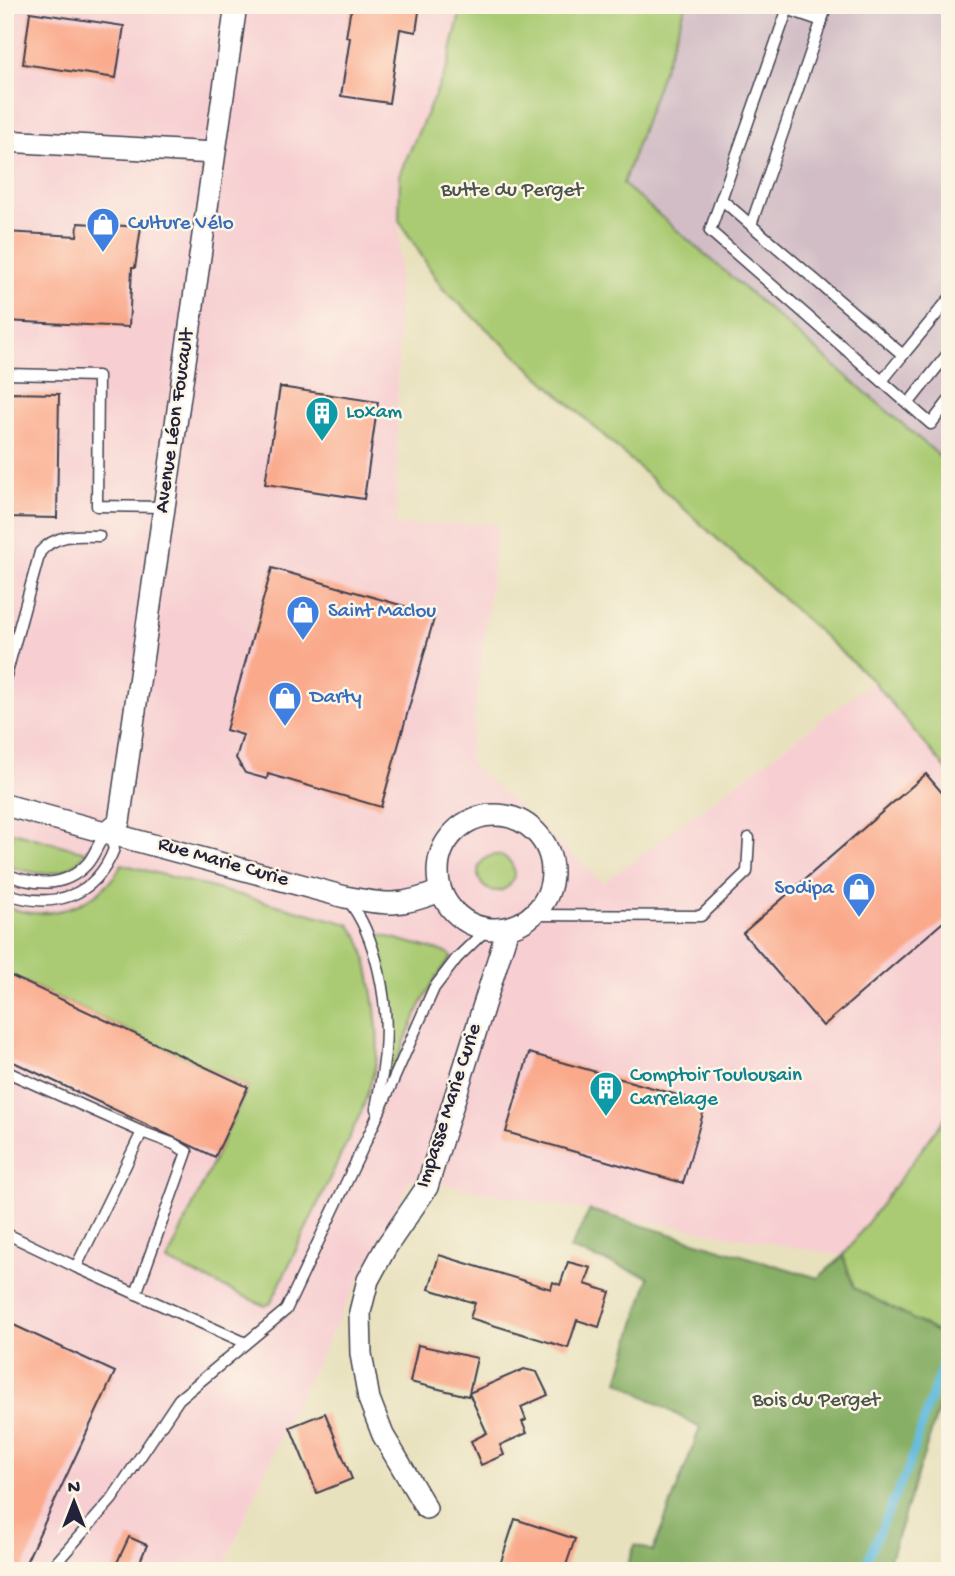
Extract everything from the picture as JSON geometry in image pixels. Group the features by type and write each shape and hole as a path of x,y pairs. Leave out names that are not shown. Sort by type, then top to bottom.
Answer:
{"street":[{"name":"Avenue Léon Foucault","path":"107,831 119,822 236,5"},
{"path":"5,141 214,153"},
{"name":"Rue Marie Curie","path":"5,805 345,897 388,905 418,900 440,891"},
{"path":"498,814 529,825 550,852 553,869 551,886 545,901 534,915 522,923 497,929 472,925 458,916 447,905 440,891 438,867 445,844 452,834 465,823 498,814"},
{"name":"Impasse Marie Curie","path":"426,1508 383,1435 369,1399 361,1354 359,1312 368,1280 386,1247 427,1187 497,929"}],"lane":[{"path":"751,225 827,5"},
{"path":"822,21 788,7 710,231 931,424 950,399"},
{"path":"721,199 903,355"},
{"path":"881,381 950,298"},
{"path":"908,404 950,351"},
{"path":"5,374 98,376 97,506 163,507"},
{"path":"5,679 40,552 47,544 61,537 99,536"},
{"path":"5,874 42,884 60,881 86,864 107,831"},
{"path":"5,893 24,900 45,901 72,896 90,885 104,870 114,849 107,831"},
{"path":"534,915 701,916 747,872 749,838"},
{"path":"345,897 357,911 368,937 378,969 385,1016 385,1050 373,1126"},
{"path":"49,1571 112,1499 179,1399 286,1310 373,1126 434,988 457,958 497,929"},
{"path":"5,1071 187,1152 136,1294"},
{"path":"76,1267 142,1132"},
{"path":"5,1233 246,1343"}],"shaded area":[{"path":"5,5 462,5 447,68 400,173 396,525 498,523 469,762 603,883 873,681 950,774 950,1111 843,1256 411,1179 287,1421 222,1571 5,1571"},
{"path":"686,5 950,5 950,465 623,184"}],"green space":[{"name":"Butte du Perget","path":"462,5 686,5 623,184 950,465 950,774 873,681 442,288 399,220 400,173 447,68"},
{"path":"5,830 86,852 69,868 60,871 38,873 16,869 5,865"},
{"path":"496,855 509,860 514,873 509,886 496,891 483,886 478,873 483,860"},
{"path":"122,864 349,924 363,949 376,1014 378,1045 373,1077 362,1110 271,1303 265,1306 167,1261 248,1087 5,973 5,907 23,912 46,913 72,907 96,894"},
{"path":"374,933 448,953 452,957 423,1000 389,1081 391,1006"},
{"path":"950,1111 950,1339 854,1288 843,1256"},
{"name":"Bois du Perget","path":"590,1210 818,1278 843,1256 854,1288 950,1339 950,1374 886,1571 625,1571 635,1545 653,1551 700,1428 618,1381 649,1277 570,1249"}],"building":[{"path":"354,5 420,5 416,32 400,29 389,103 341,96 350,38 346,37"},
{"path":"30,12 124,26 116,78 23,64"},
{"path":"78,223 141,227 135,268 132,268 129,327 5,321 5,232 77,236"},
{"name":"Loxam","path":"280,387 378,402 364,499 265,484"},
{"path":"8,393 59,394 57,518 6,517"},
{"path":"272,568 435,615 381,807 268,774 267,779 245,773 236,758 243,735 226,730"},
{"path":"926,774 950,802 950,916 823,1026 743,933"},
{"path":"5,973 248,1087 215,1157 5,1058"},
{"name":"Comptoir Toulousain Carrelage","path":"529,1053 706,1103 683,1183 506,1132"},
{"path":"439,1255 551,1289 553,1282 560,1285 568,1262 591,1268 585,1284 610,1292 599,1327 577,1320 568,1348 470,1318 475,1303 429,1289"},
{"path":"5,1321 115,1372 22,1571 5,1571"},
{"path":"418,1345 477,1358 468,1396 410,1382"},
{"path":"524,1369 537,1372 548,1395 521,1407 526,1420 522,1422 527,1433 500,1445 504,1455 481,1465 471,1441 487,1433 469,1393"},
{"path":"325,1413 352,1479 317,1493 290,1427"},
{"path":"515,1519 575,1539 564,1571 498,1571"},
{"path":"129,1537 147,1545 136,1571 113,1571"}],"waterway":[{"path":"862,1571 909,1466 950,1338"}],"place":[{"name":"Culture Vélo","path":"103,254"},
{"name":"Loxam","path":"322,443"},
{"name":"Saint Maclou","path":"303,642"},
{"name":"Darty","path":"285,728"},
{"name":"Sodipa","path":"859,919"},
{"name":"Comptoir Toulousain Carrelage","path":"606,1118"}]}
